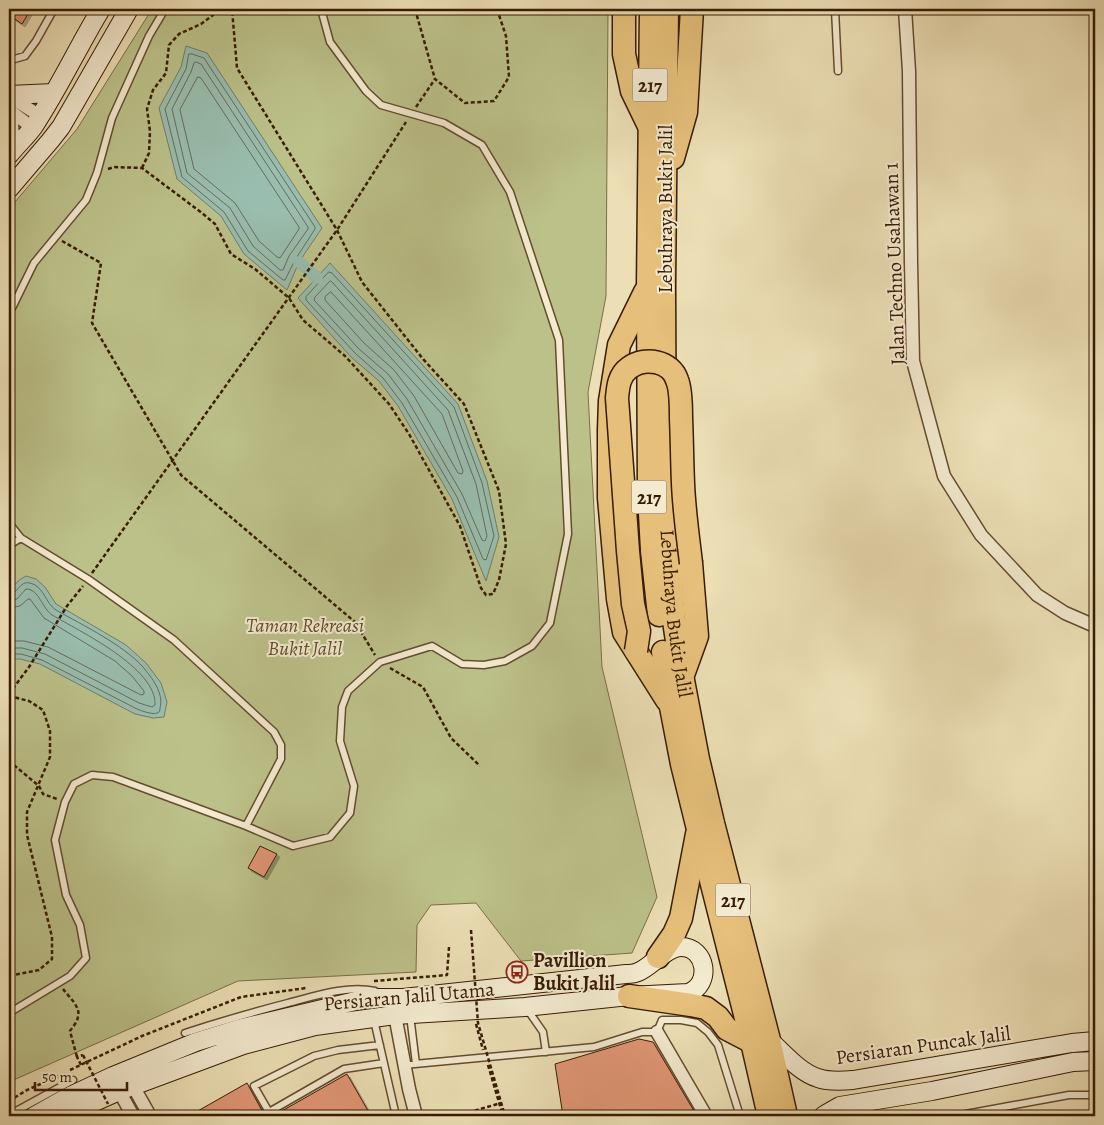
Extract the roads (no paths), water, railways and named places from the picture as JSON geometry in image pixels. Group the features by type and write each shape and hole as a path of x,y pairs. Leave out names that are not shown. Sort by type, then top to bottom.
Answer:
{"highway":[{"path":"624,9 624,54 632,91 650,127"},
{"name":"Lebuhraya Bukit Jalil","path":"651,9 648,286 649,495 653,560 662,642 671,707 682,764 698,829 761,1041 786,1116"},
{"name":"Lebuhraya Bukit Jalil","path":"667,9 664,274 665,496 674,621 698,759 761,1041 769,1116"},
{"path":"665,188 686,112 692,9"},
{"path":"648,286 619,345 610,401 610,498 618,599 624,632 671,707"},
{"path":"636,651 639,631 633,604 616,398 622,375 640,362 651,362 671,368 678,380 681,405 683,486 697,636 682,675"},
{"path":"658,957 674,934 681,918 698,829"},
{"path":"629,996 706,1008 718,1017 727,1029 761,1041"}],"street":[{"path":"10,154 39,123 102,9"},
{"path":"9,189 60,127 129,9"},
{"name":"Jalan Techno Usahawan 1","path":"905,9 909,71 910,254 913,361 944,476 981,535 1037,595 1065,613 1095,626"},
{"path":"9,95 54,93"},
{"path":"9,95 46,130 37,157"},
{"path":"9,110 39,123 54,121 71,109"},
{"path":"9,121 10,154"},
{"name":"Persiaran Jalil Utama","path":"34,1116 66,1098 126,1087 196,1042 238,1029 364,999 403,998 626,974 638,972 658,957 678,947 695,951 702,960 704,968 700,986 688,993 629,996 525,1007 402,1015 315,1026 243,1044 126,1087 64,1116"},
{"path":"402,1015 416,1116"},
{"path":"657,1032 706,1116"},
{"name":"Persiaran Puncak Jalil","path":"761,1041 805,1071 818,1078 836,1082 1072,1043 1095,1042"},
{"name":"Persiaran Puncak Jalil","path":"823,1116 840,1106 1073,1062 1095,1061"},
{"path":"126,1087 133,1116"},
{"path":"126,1087 150,1116"}],"lane":[{"path":"9,58 11,60 25,56 54,9"},
{"path":"9,313 34,263 86,200 97,173 112,118 149,36 165,9"},
{"path":"9,1013 70,976 86,958 80,924 66,895 55,840 65,802 74,784 92,775 113,777 246,826 293,846 330,837 350,813 354,786 340,740 342,707 348,691 380,662 432,646 462,664 484,665 505,661 532,646 550,624 568,534 559,340 510,192 482,145 444,123 381,105 366,91 330,42 320,9"},
{"path":"836,9 838,71"},
{"path":"9,523 21,538 88,579 174,640 274,732 281,745 281,759 246,826"},
{"path":"9,545 21,538"},
{"path":"185,1033 234,1017 327,993 364,989 403,998"},
{"path":"525,1007 543,1032 546,1052"},
{"path":"374,1018 396,1116"},
{"path":"410,1064 594,1047 642,1032 657,1032 662,1020 681,1020 698,1023 718,1045 740,1116"},
{"path":"380,1045 338,1050 314,1056 254,1086 269,1112 344,1069 384,1063"},
{"path":"9,1115 73,1080"},
{"path":"955,1116 1069,1094 1095,1095"}],"water":[{"path":"186,46 207,53 322,228 299,262 287,290 244,254 221,216 177,179 159,108 181,67"},
{"path":"330,263 458,404 487,481 499,537 486,581 452,499 398,406 379,381 351,357 298,298"},
{"path":"26,576 36,579 45,587 56,604 126,645 146,663 161,683 167,702 164,717 153,718 135,714 40,664 20,659 9,659 9,597 15,585"}],"waterway":[{"path":"299,262 317,278"}],"place":[{"name":"Pavillion Bukit Jalil","path":"517,972"}],"park label":[{"name":"Taman Rekreasi Bukit Jalil","path":"305,636"}]}
